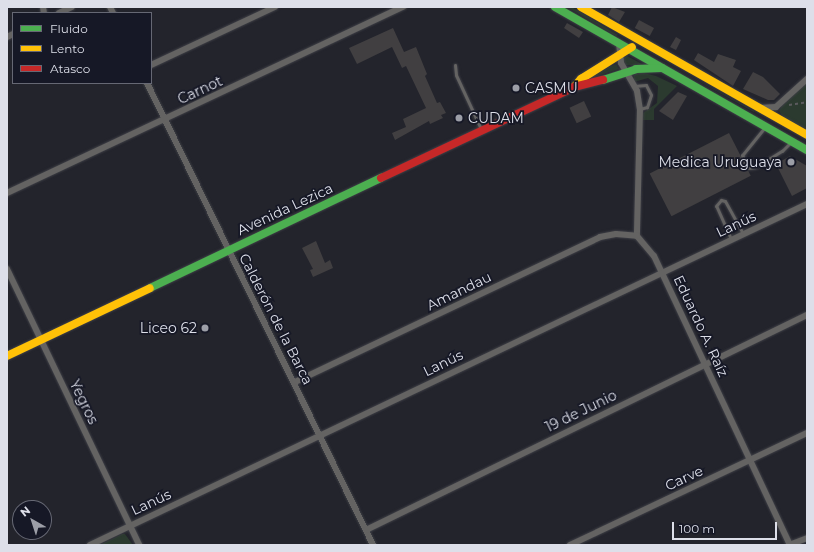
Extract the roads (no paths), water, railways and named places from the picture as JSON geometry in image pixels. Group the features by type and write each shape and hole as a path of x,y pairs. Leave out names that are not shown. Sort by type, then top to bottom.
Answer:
{"street":[{"path":"61,12 72,7"},
{"path":"152,65 275,7"},
{"name":"Carnot","path":"7,192 165,120 403,7"},
{"path":"555,7 791,141 804,146"},
{"path":"581,7 639,41 807,134"},
{"name":"Avenida Lezica","path":"574,87 580,79 629,49 639,41"},
{"path":"619,43 619,55 625,71 634,86 640,109 637,236"},
{"name":"Avenida Lezica","path":"7,356 574,87 584,86 625,71 647,67 662,68"},
{"path":"759,108 776,106 807,79"},
{"name":"Calderón de la Barca","path":"147,84 228,250 295,382 373,545"},
{"name":"Lanús","path":"90,545 662,271 807,204"},
{"name":"Amandau","path":"295,382 600,237 616,234 637,236"},
{"name":"Eduardo A. Raíz","path":"637,236 650,249 662,271 790,545"},
{"name":"Yegros","path":"7,269 139,545"},
{"name":"19 de Junio","path":"366,530 807,315"},
{"name":"Carve","path":"570,545 807,432"},
{"path":"790,545 807,538"}],"lane":[{"path":"456,65 456,75 482,131"},
{"path":"634,86 646,85 651,95 647,107 640,109"},
{"path":"766,126 742,155 748,168 756,166 782,151 791,141"},
{"path":"731,239 716,206 721,200 725,201 744,233"}],"place":[{"name":"CASMU","path":"516,88"},
{"name":"CUDAM","path":"459,118"},
{"name":"Medica Uruguaya","path":"791,162"},
{"name":"Liceo 62","path":"205,328"}]}
